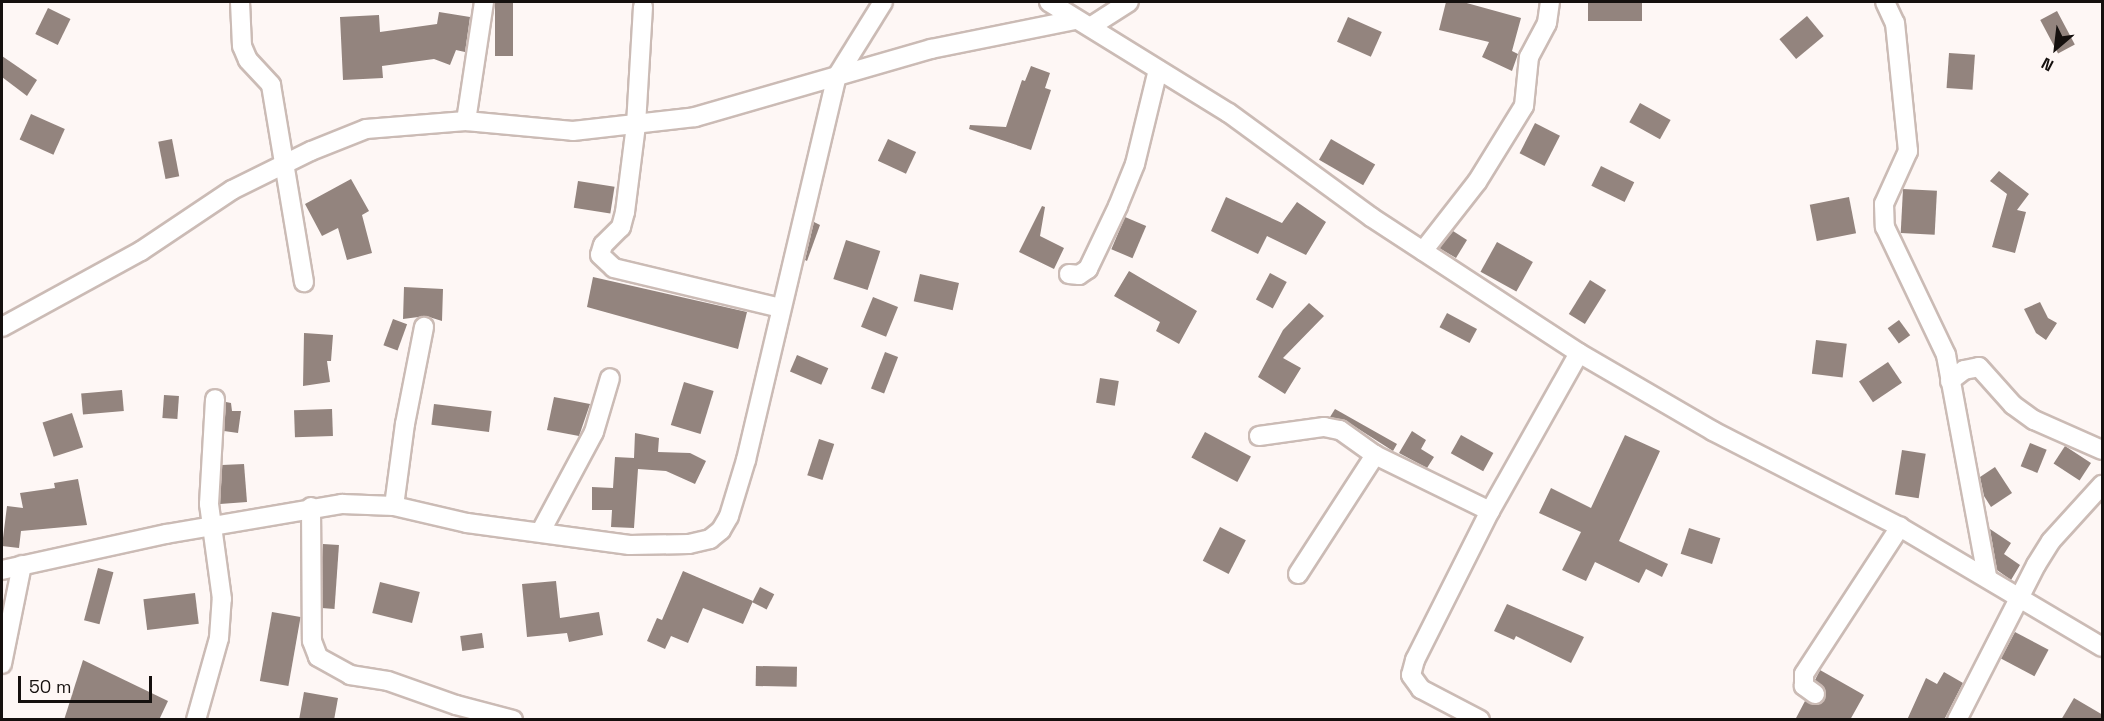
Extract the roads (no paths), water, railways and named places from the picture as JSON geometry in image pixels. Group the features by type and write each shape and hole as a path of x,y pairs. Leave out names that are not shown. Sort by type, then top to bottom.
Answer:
{"street":[{"path":"240,2 242,46 248,60 271,85 304,282"},
{"path":"466,121 484,2"},
{"path":"2,570 311,507 394,506 467,523 541,531 577,539 654,545 689,544 710,539 722,530 746,460 780,308 837,76 884,2"},
{"path":"1049,2 1229,113 1423,251 1580,353 1713,431 1900,527 1988,576 2103,647"},
{"path":"1423,251 1477,182 1524,106 1529,57 1547,23 1550,2"},
{"path":"1885,2 1895,23 1908,151 1884,204 1885,227 1894,252 1937,331 1982,528 1988,576"},
{"path":"2,327 132,257 232,190 284,167 311,151 366,129 466,121 573,131 695,117 931,49 1082,23 1123,5"},
{"path":"1111,41 1123,5"},
{"path":"644,7 636,125 625,212 621,227 603,245 600,255 604,262 780,308"},
{"path":"1069,274 1079,275 1088,269 1118,206 1135,164 1158,70"},
{"path":"394,506 405,424 424,327"},
{"path":"1480,720 1421,689 1412,675 1415,660 1490,511 1580,353"},
{"path":"1950,381 1964,370 1979,367 2013,405 2034,420 2103,450"},
{"path":"541,531 594,432 610,378"},
{"path":"196,720 219,639 222,599 209,504 215,399"},
{"path":"1259,436 1332,427 1375,455 1490,511"},
{"path":"1298,574 1375,455"},
{"path":"1957,720 2051,541 2103,485"},
{"path":"311,507 312,641 318,657 350,675 388,681 456,705 513,720"},
{"path":"1815,694 1804,686 1804,674 1900,527"},
{"path":"2,664 22,565"}]}
